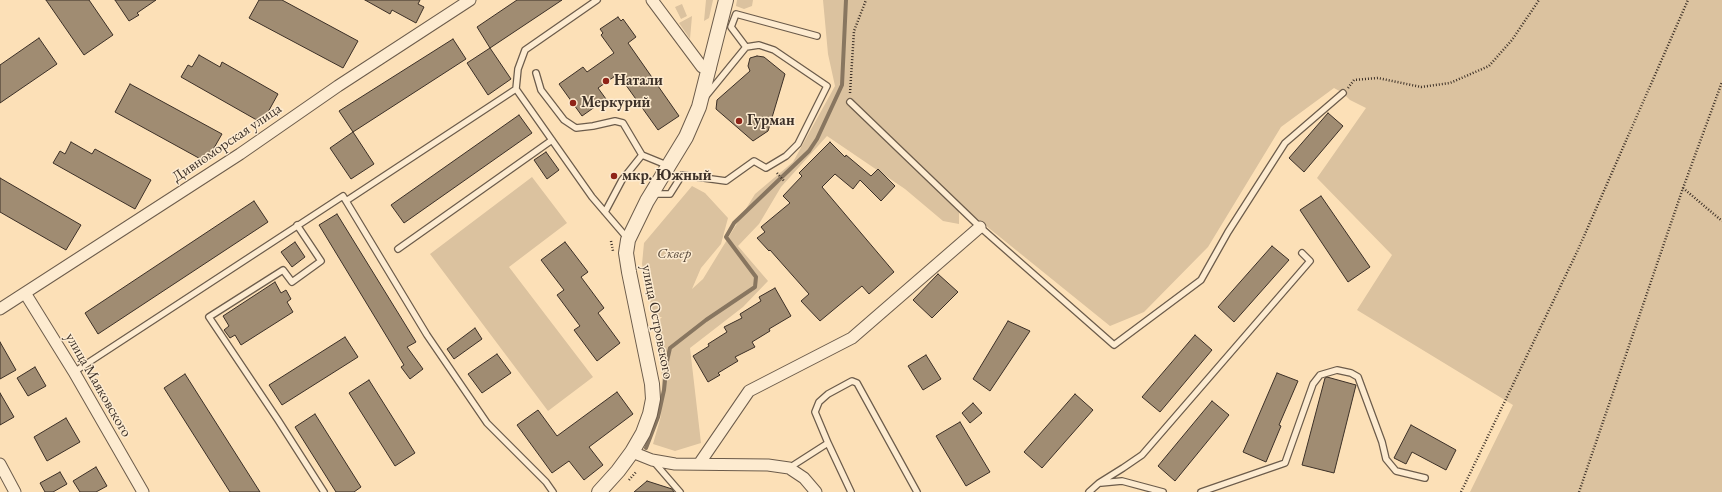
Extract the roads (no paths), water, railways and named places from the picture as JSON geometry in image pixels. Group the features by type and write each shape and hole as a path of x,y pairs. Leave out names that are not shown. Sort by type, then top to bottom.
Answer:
{"street":[{"name":"Дивноморская улица","path":"0,309 240,154 338,86 470,0"},
{"path":"652,0 702,67 710,69"},
{"name":"улица Островского","path":"599,492 618,471 632,452 643,433 650,414 653,399 652,384 628,272 626,253 628,240 651,194 686,137 700,103 728,18 726,0"},
{"path":"699,464 749,391 852,338 980,228"},
{"name":"улица Маяковского","path":"25,293 74,372 143,492"},
{"path":"632,452 652,460 675,464 768,465 789,468 804,478 816,492"},
{"path":"0,464 16,492"}],"lane":[{"path":"597,0 525,50 518,69 516,89 592,197 628,240"},
{"path":"746,48 731,27 728,18 736,14 817,36"},
{"path":"651,194 670,194 682,175 726,181 754,161 766,168 786,156 798,144 827,86 774,50 759,45 746,48 700,103"},
{"path":"536,73 541,90 564,120 576,128 615,121 623,123 642,155 669,166"},
{"path":"346,201 516,89"},
{"path":"850,102 980,228 1114,345 1201,280 1228,232 1285,143 1343,92"},
{"path":"398,249 552,140"},
{"path":"605,212 622,180 642,155"},
{"path":"74,372 342,196 427,336 487,423 546,482 553,492"},
{"path":"297,226 321,261 292,282 283,270 209,317 324,492"},
{"path":"1089,492 1099,483 1142,455 1310,261 1302,253"},
{"path":"1201,492 1285,463 1313,384 1320,375 1337,370 1351,373 1358,377 1382,442 1386,459 1396,471 1425,478"},
{"path":"851,492 815,412 819,402 828,394 852,381 857,382 917,492"},
{"path":"789,468 828,443"},
{"path":"652,460 680,492"},
{"path":"1099,483 1122,481 1163,492"}],"waterway":[{"path":"646,448 658,417 664,390 670,348 706,320 755,287 756,277 726,237 734,223 809,151 817,139 842,85 846,0"}],"place":[{"name":"Натали","path":"606,81"},
{"name":"Меркурий","path":"573,103"},
{"name":"Гурман","path":"739,121"},
{"name":"мкр. Южный","path":"614,176"}],"park label":[{"name":"Сквер","path":"674,254"}]}
